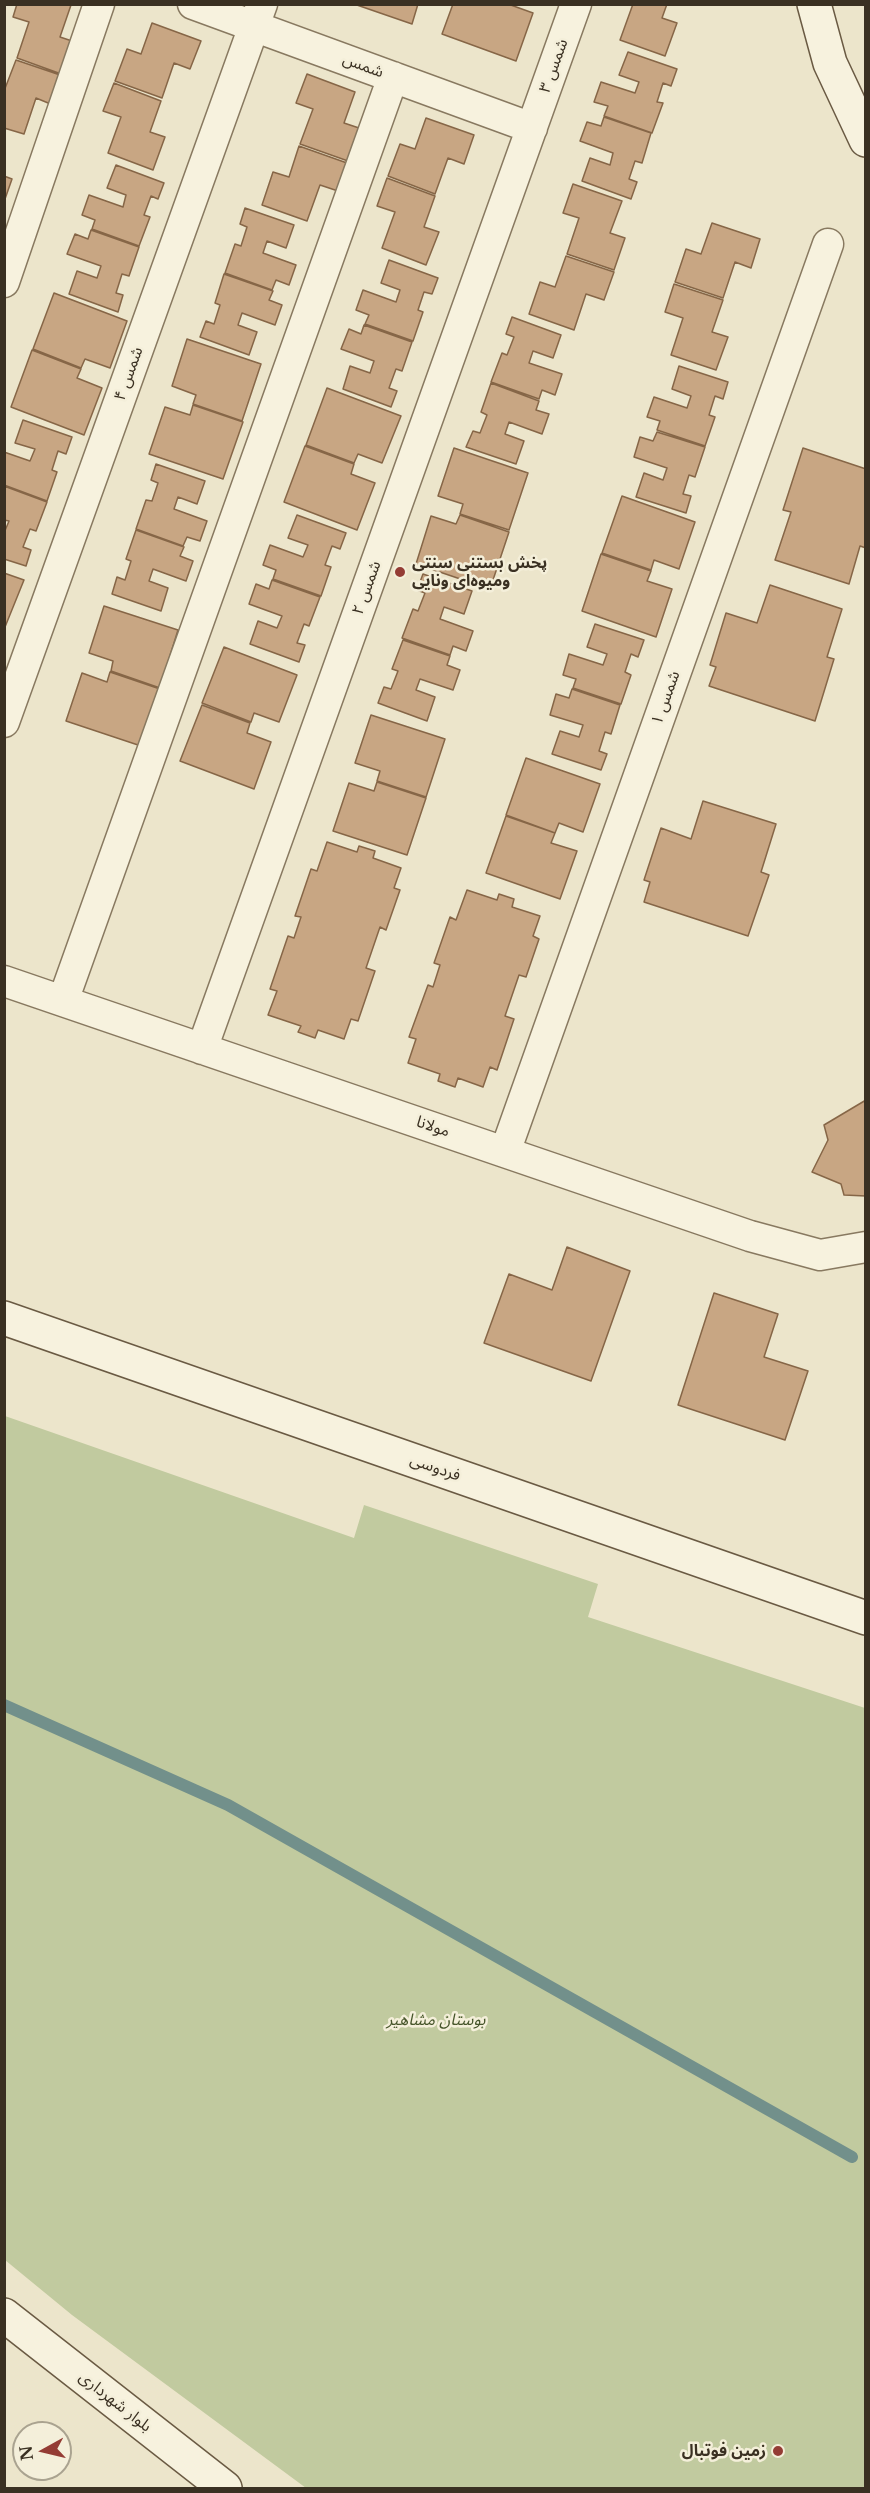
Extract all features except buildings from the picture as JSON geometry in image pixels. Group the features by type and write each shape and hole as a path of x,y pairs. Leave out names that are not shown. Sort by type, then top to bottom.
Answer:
{"main road":[{"path":"814,4 830,63 866,140"},
{"name":"فردوسی","path":"4,1318 866,1618"},
{"name":"بلوار شهرداری","path":"4,2315 225,2488"}],"street":[{"path":"4,282 99,4"},
{"name":"شمس","path":"193,4 258,16 393,77 532,128"},
{"name":"شمس ۳","path":"532,128 576,4"},
{"name":"شمس ۴","path":"4,722 258,16"},
{"path":"63,1001 393,77"},
{"name":"شمس ۲","path":"202,1048 532,128"},
{"name":"شمس ۱","path":"505,1152 828,244"},
{"name":"مولانا","path":"4,981 750,1236 820,1255 866,1247"}],"green space":[{"name":"بوستان مشاهیر","path":"5,1416 354,1538 364,1505 598,1584 588,1617 865,1708 865,2488 306,2488 72,2315 5,2260"}],"waterway":[{"path":"4,1705 228,1805 852,2157"}],"place":[{"name":"پخش بستنی سنتی ومیوه‌ای ونایی","path":"400,572"},
{"name":"زمین فوتبال","path":"778,2451"}]}
